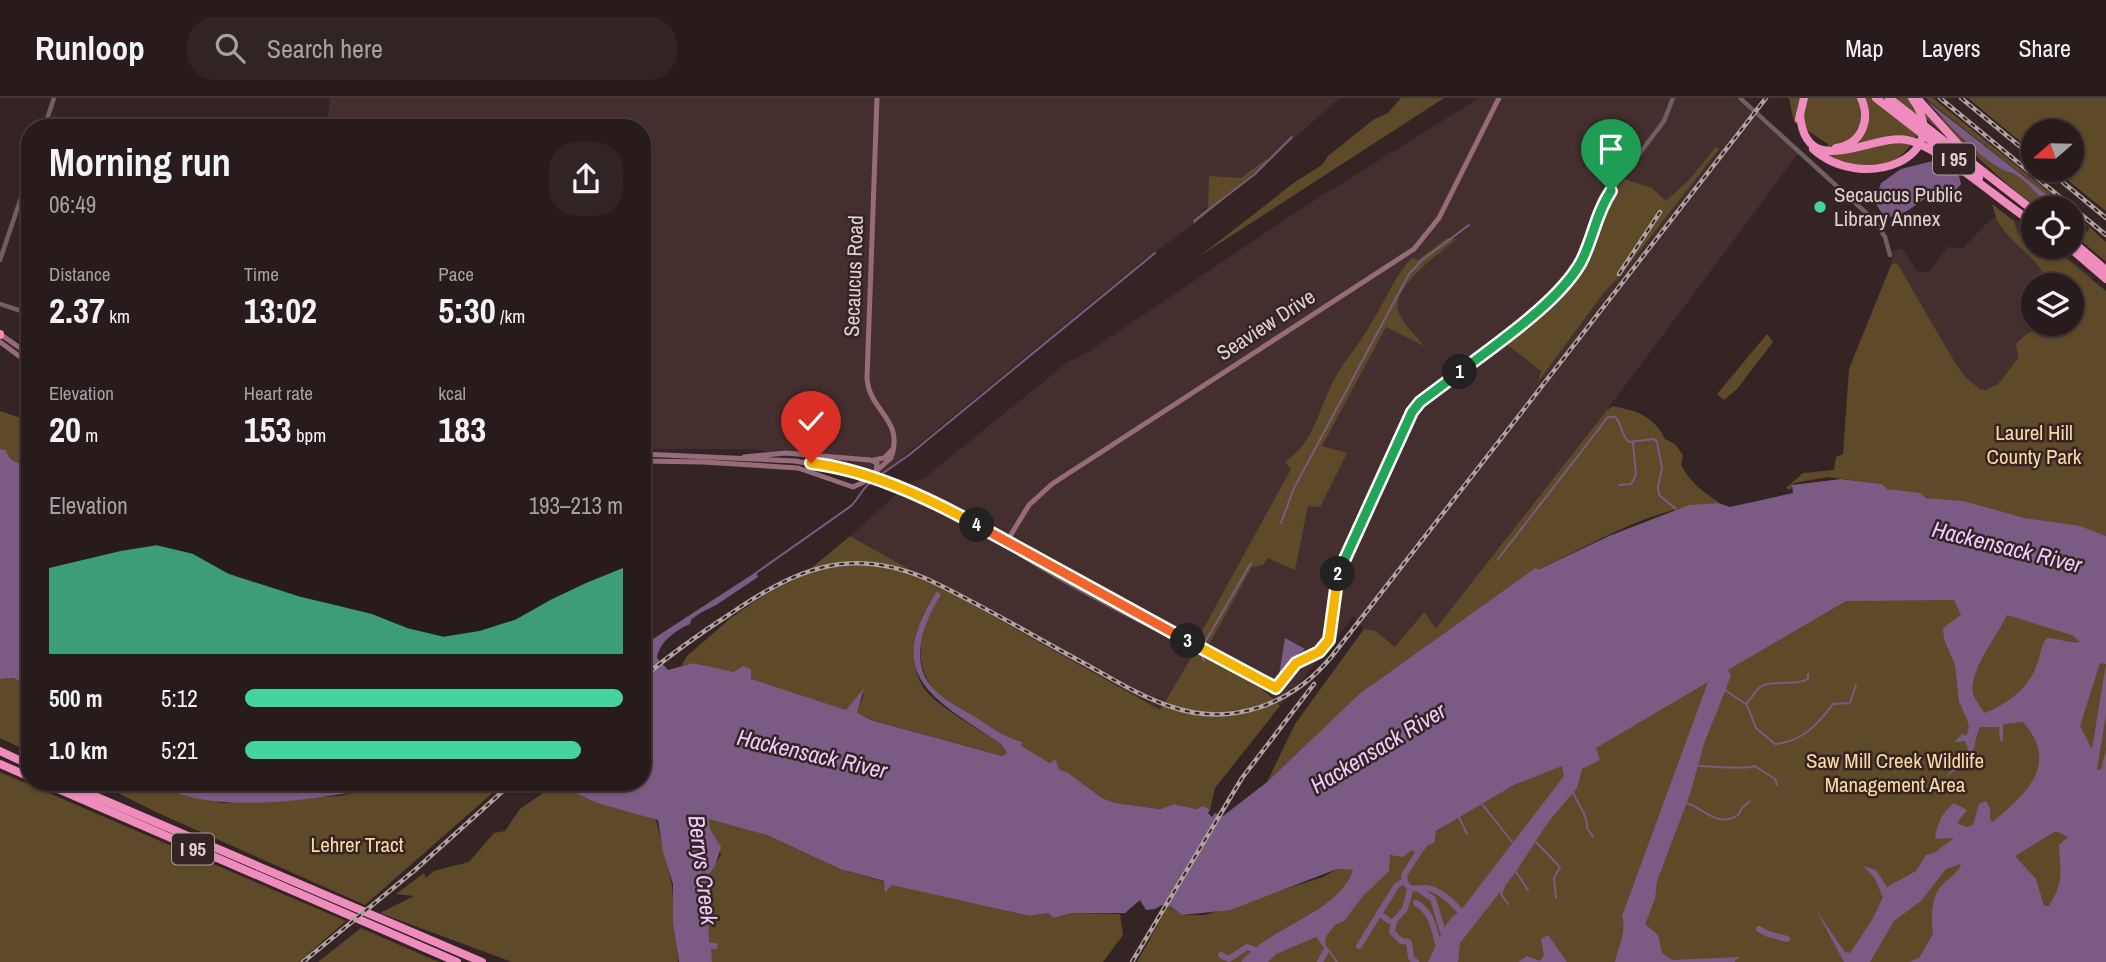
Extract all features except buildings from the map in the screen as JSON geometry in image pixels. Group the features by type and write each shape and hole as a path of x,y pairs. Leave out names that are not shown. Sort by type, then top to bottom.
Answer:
{"highway":[{"path":"1807,98 1800,114 1803,134 1821,155 1853,168 1886,168 1907,158 1919,141 1921,117 1915,98"},
{"path":"1807,98 1806,126 1810,135 1820,144 1831,147 1845,146 1862,131 1866,115 1861,98"},
{"name":"I 95","path":"1876,98 2021,211"},
{"name":"I 95","path":"1889,98 2021,201"},
{"path":"1915,98 2002,187"},
{"path":"1800,114 1808,139 1827,151 1847,151 1896,139 1922,145 2021,212"},
{"path":"2084,251 2106,270"},
{"path":"2083,259 2106,279"},
{"path":"0,753 21,763"},
{"path":"0,764 21,773"},
{"name":"I 95","path":"63,791 457,962"},
{"name":"I 95","path":"83,791 482,962"}],"main road":[{"name":"Secaucus Road","path":"877,98 867,383 872,399 892,425 894,447"},
{"name":"Seaview Drive","path":"1007,541 1029,505 1052,484 1414,249 1439,218 1499,98"},
{"path":"0,334 21,349"},
{"path":"0,342 21,357"},
{"path":"734,458 786,453 870,460 884,458 894,447"},
{"path":"651,461 795,468 853,487 890,461 894,447"},
{"path":"651,454 817,464 861,476 941,505 1007,541"},
{"path":"703,462 757,460"},
{"path":"870,460 877,463 876,472"}],"street":[{"path":"47,119 54,98"},
{"path":"1007,541 1011,549 1155,631 1188,641 1276,688 1296,663 1323,649 1329,640 1339,570 1412,412 1426,397 1533,316 1573,274 1587,249 1604,201 1664,121 1673,98"},
{"path":"1742,100 1773,125 1874,220 1887,241 1890,255"},
{"path":"0,260 21,198"},
{"path":"0,304 21,311"}],"shaded area":[{"path":"330,98 1340,98 1268,161 1266,159 1241,178 1194,218 1193,225 1146,258 882,474 754,449 651,449 651,119 328,119"},
{"path":"1479,98 1735,98 1798,154 1607,410 1436,628 1423,612 1396,647 1376,631 1364,629 1354,616 1280,706 1267,691 1193,655 1160,710 850,536 909,483 924,478 1068,362 1085,354 1304,207"},
{"path":"2001,214 2021,223 2021,259 2070,259 2092,277 2084,285 2084,273 2021,273 2021,336 2036,336 1998,384 1985,390 1977,388 1961,376 1897,263 1891,265 1893,251 1902,248 1917,271 1924,273 1930,270 1948,247 1963,248 1989,221"}],"green space":[{"path":"1401,98 1444,98 1200,256 1295,182 1322,165 1328,156 1373,120 1388,113"},
{"path":"1789,98 1916,98 1944,134 1926,119 1916,137 1896,159 1885,165 1858,165 1823,154 1828,144 1794,122"},
{"path":"1925,98 1933,98 2021,169 2021,174"},
{"path":"1968,98 2106,98 2106,211 2070,182 2084,182 2084,119 2021,119 2021,142"},
{"path":"1939,114 1972,147 1999,168 2017,175 2021,182 2025,182 2042,196 2023,196 1970,150"},
{"path":"1716,147 1719,149 1620,276 1605,291 1538,382 1541,371 1505,343 1534,320 1575,277 1591,251 1608,203 1624,179 1652,188 1666,201 1689,180"},
{"path":"1266,159 1268,161 1193,225 1194,219 1208,208 1209,176 1241,178"},
{"path":"2031,182 2037,182 2054,196 2049,196"},
{"name":"Laurel Hill County Park","path":"1992,204 2014,221 2018,234 2021,234 2021,247 2006,233 1996,218"},
{"path":"2084,222 2106,242 2106,262 2084,243 2084,229 2088,232 2089,227"},
{"path":"1447,238 1457,239 1419,270 1402,291 1398,301 1402,319 1424,346 1386,327 1322,446 1347,453 1320,507 1308,506 1295,570 1268,558 1263,565 1252,567 1207,648 1196,642 1291,469 1285,462 1308,437 1343,365 1407,263 1412,258 1418,260"},
{"name":"Laurel Hill County Park","path":"2033,259 2067,259 2084,273 2043,273"},
{"name":"Laurel Hill County Park","path":"1897,263 1951,356 1965,377 1980,389 1985,390 1998,384 2018,358 2016,344 2022,338 2084,336 2084,273 2106,291 2106,536 1974,506 1963,501 1942,501 1887,489 1882,484 1828,477 1794,483 1790,490 1786,488 1803,473 1834,470 1836,457 1843,454 1849,369 1891,265"},
{"path":"1767,334 1773,342 1737,389 1724,400 1717,394"},
{"path":"1613,406 1637,413 1656,425 1665,439 1675,444 1683,455 1681,465 1689,477 1720,503 1696,505 1650,518 1540,569 1535,568 1359,694 1267,782 1295,724 1364,629 1376,631 1395,647 1424,612 1436,628 1607,410"},
{"path":"0,411 21,418 21,463 9,457 6,450 0,449"},
{"path":"850,536 1160,710 1193,655 1227,665 1264,690 1280,706 1215,788 1210,810 1203,806 1196,809 1174,804 1160,809 1115,803 1102,798 1067,772 1060,770 1055,760 1050,763 1020,746 1023,742 1011,739 967,714 935,691 924,672 921,649 925,626 941,595 937,592 924,614 916,638 914,650 918,675 928,694 1001,744 1007,753 1002,756 872,720 856,713 863,690 846,710 750,679 750,673 718,670 696,663 681,666 687,656 732,617 766,594 802,576"},
{"name":"Saw Mill Creek Wildlife Management Area","path":"1972,585 2106,639 2106,962 1137,962 1168,906 1182,915 1205,915 1323,877 1337,869 1351,870 1414,847 1447,824 1514,785 1547,771 1803,600"},
{"path":"0,679 21,680 21,748 0,738"},
{"path":"0,772 21,781 21,791 44,791 346,921 308,954 305,962 0,962"},
{"name":"Lehrer Tract","path":"114,791 170,791 222,803 339,796 362,791 495,791 365,905"},
{"path":"546,791 571,791 597,803 651,816 656,820 672,885 678,962 512,962 380,913 414,896 396,894 424,873 426,878 434,871 469,862 494,833 505,831 520,809"},
{"path":"709,817 767,835 840,869 892,884 1028,916 1048,913 1053,918 1072,913 1120,914 1123,935 1103,962 712,962 708,941 706,878 721,855 708,827"},
{"path":"361,928 434,960 441,962 318,962"}],"water":[{"path":"1926,100 2021,174 2021,178 2001,169 1961,137"},
{"path":"1933,161 1959,176 1961,184 1956,190 1935,194 1907,211 1890,217 1881,212 1875,202 1881,183 1901,169"},
{"path":"2025,182 2031,182 2049,196 2038,195"},
{"path":"0,449 6,450 9,457 21,463 21,682 14,678 0,679"},
{"path":"1841,479 1882,484 1887,489 1920,493 1926,498 1963,501 2025,518 2080,526 2106,536 2106,664 2106,714 2097,770 2101,769 2106,750 2106,962 1908,962 1919,958 1933,934 1932,911 1936,893 1961,864 1946,869 1921,901 1894,921 1870,962 1844,962 1817,912 1845,952 1850,953 1872,920 1883,897 1874,877 1863,866 1876,870 1887,887 1916,871 1926,855 1934,853 1954,838 1935,839 1941,819 1954,803 1967,810 1957,823 1966,827 1973,825 1979,804 1986,801 1990,808 1990,820 1993,822 2017,800 2035,777 2039,751 2034,737 2023,722 2003,724 2003,741 2000,741 1999,727 1980,727 1970,759 1945,778 1968,749 1965,741 1954,742 1962,734 1966,736 1969,728 1959,702 1955,665 1944,639 1943,628 1961,615 1954,600 1846,601 1728,670 1731,676 1704,744 1690,794 1657,881 1655,899 1645,924 1658,935 1662,953 1672,960 1740,957 1734,962 1615,962 1623,933 1622,916 1708,682 1596,748 1600,760 1582,769 1577,788 1549,821 1515,873 1460,943 1458,962 1428,962 1452,917 1461,910 1564,776 1562,766 1514,785 1436,831 1434,843 1428,845 1419,857 1412,850 1403,857 1390,855 1389,871 1363,896 1344,921 1335,925 1327,935 1327,952 1316,937 1276,954 1268,962 1241,962 1269,938 1333,898 1345,885 1353,870 1337,869 1230,910 1182,915 1171,907 1162,905 1146,910 1140,900 1125,913 1072,913 1053,918 1048,913 1029,916 892,885 885,893 884,881 840,869 767,835 709,819 710,829 721,847 715,866 707,877 709,942 718,944 717,949 711,949 712,962 679,962 673,923 673,884 663,852 658,820 597,803 571,791 651,791 651,638 756,572 758,577 716,605 692,617 690,624 665,642 657,658 668,670 693,663 734,672 743,666 751,669 751,679 846,710 864,688 857,713 871,720 1002,756 1007,753 1001,744 937,699 923,683 915,666 914,645 921,621 937,591 941,595 925,627 920,652 924,676 941,695 998,732 1023,742 1021,746 1050,763 1055,759 1060,770 1067,772 1102,798 1115,803 1160,809 1174,804 1196,809 1203,806 1210,810 1208,813 1212,817 1215,813 1223,816 1267,782 1359,694 1535,568 1540,569 1609,536 1689,505 1718,503 1730,507 1793,493 1792,485","holes":["2007,615 2072,635 2080,642 2047,638 2029,681 2009,700 1985,713 1973,694 1975,675","2100,663 2106,664 2092,749 2080,726","2056,831 2068,837 2059,845 2059,882 2054,897 2049,906 2044,906 2036,879 2015,856"]},
{"path":"1285,638 1305,649 1292,659 1279,675"},
{"path":"174,791 356,791 276,802 242,803"},
{"path":"1548,935 1567,962 1518,962 1527,956 1540,961 1544,955 1541,939"}],"waterway":[{"path":"1194,221 1255,174 1292,137"},
{"path":"1281,523 1294,488 1409,274 1422,260 1469,225"},
{"path":"876,478 909,455 1155,253"},
{"path":"1498,559 1608,417 1615,417 1629,442 1654,439 1657,442 1662,468 1659,495 1676,509"},
{"path":"1619,485 1631,484 1636,475 1633,443"},
{"path":"756,573 851,506 871,482"},
{"path":"1204,661 1200,651 1251,563"},
{"path":"690,619 703,610"},
{"path":"1747,703 1762,686 1803,681 1808,679 1808,674"},
{"path":"1725,690 1747,705 1756,728 1775,744 1801,736 1833,704 1850,703 1856,685"},
{"path":"1699,766 1755,766 1775,779 1777,785"},
{"path":"1573,792 1593,837"},
{"path":"1687,803 1713,817 1725,820 1739,814 1750,801"},
{"path":"1482,804 1513,843"},
{"path":"1459,817 1467,834"},
{"path":"1535,841 1560,867 1554,878 1556,898"},
{"path":"1417,855 1404,875 1407,885 1437,891 1460,911"},
{"path":"1516,872 1528,890"},
{"path":"1359,946 1397,885 1405,881"},
{"path":"1504,887 1501,894 1508,904"},
{"path":"1410,890 1405,909 1394,921 1392,932 1401,941 1409,942 1411,958 1416,962"},
{"path":"1420,890 1433,899 1443,932"},
{"path":"1416,903 1428,915 1438,943"},
{"path":"1379,913 1389,921"},
{"path":"1759,929 1787,939"},
{"path":"1221,955 1229,959 1247,947 1253,949"},
{"path":"1327,948 1337,962"},
{"path":"1320,962 1326,951"}],"railway":[{"path":"651,671 707,629 777,585 823,567 872,564 899,569 927,579 1134,691 1169,706 1192,712 1237,713 1279,699 1298,688 1332,656 1766,98"},
{"path":"1940,98 2106,235"},
{"path":"1961,98 2021,147"},
{"path":"2062,182 2106,218"},
{"path":"1619,274 1660,212"},
{"path":"1132,962 1242,778 1314,684"},
{"path":"303,962 415,870 503,791"}],"place":[{"name":"Secaucus Public Library Annex","path":"1820,207"}],"route":[{"path":"811,463 842,469 936,502 1276,688 1296,663 1319,652 1329,640 1339,570 1416,406 1533,316 1573,274 1587,249 1604,201 1611,191"}],"water label":[{"name":"Hackensack River","path":"2007,547"},
{"name":"Hackensack River","path":"1378,748"},
{"name":"Hackensack River","path":"812,754"},
{"name":"Berrys Creek","path":"703,870"}]}
